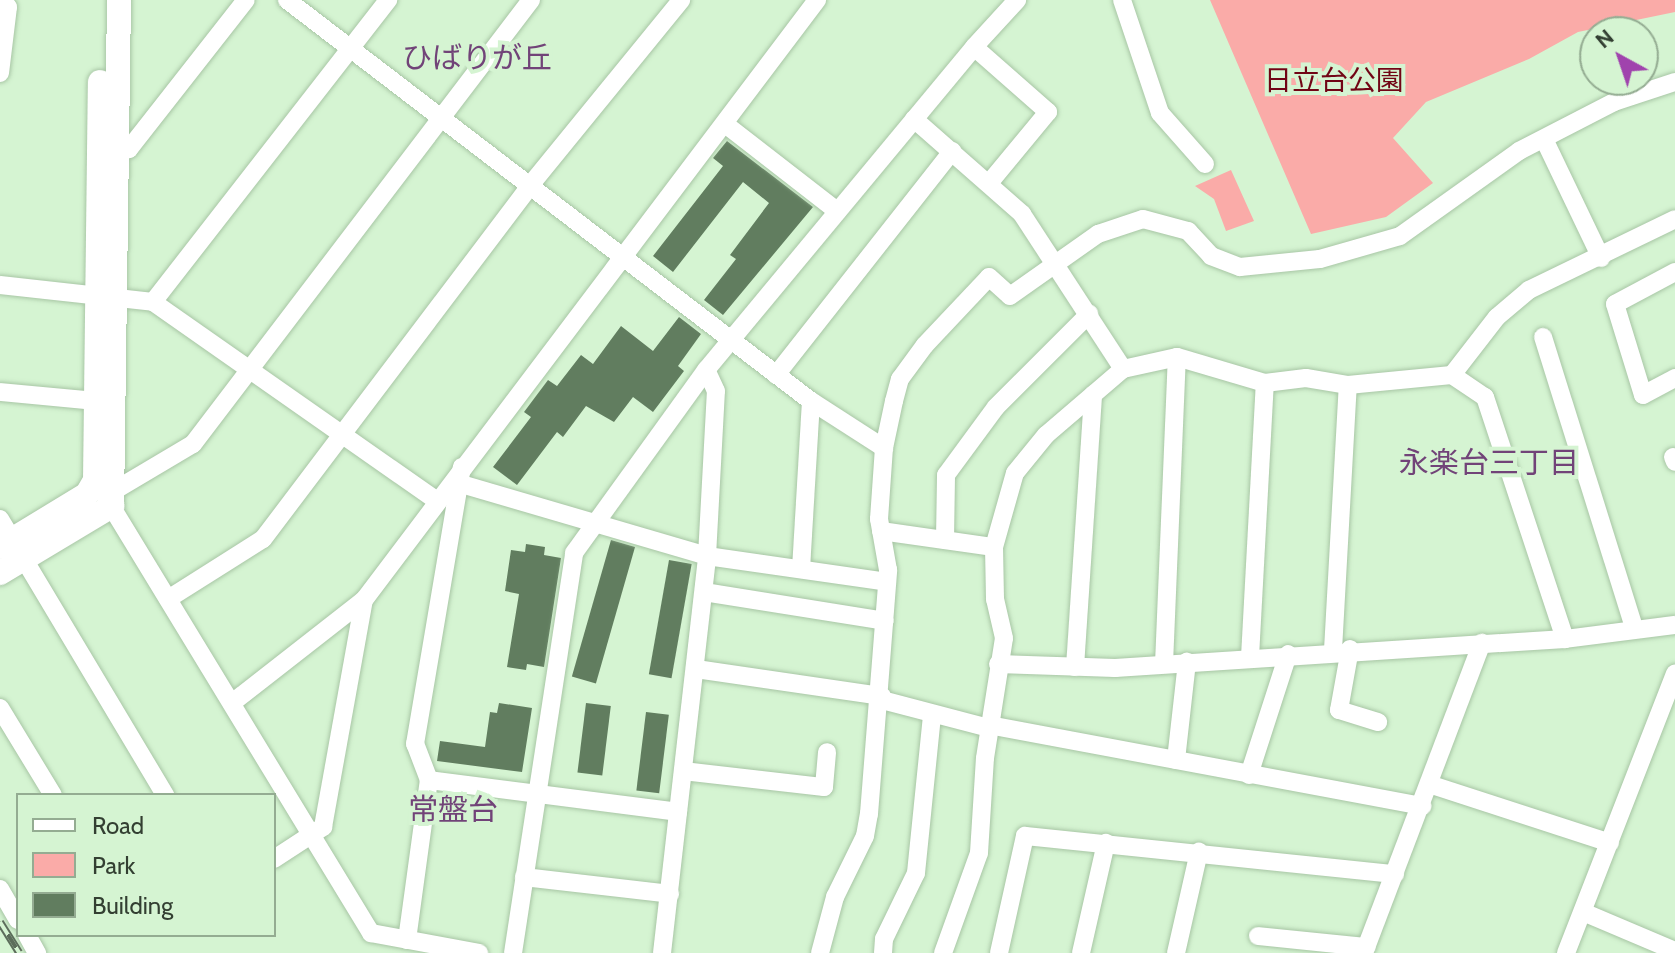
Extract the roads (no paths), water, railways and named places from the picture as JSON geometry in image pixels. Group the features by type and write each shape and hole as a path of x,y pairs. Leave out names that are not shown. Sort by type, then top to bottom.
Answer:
{"street":[{"path":"0,73 8,7 2,0"},
{"path":"104,0 106,493 371,933 394,943 479,953"},
{"path":"106,150 119,0"},
{"path":"106,150 129,149 246,0"},
{"path":"287,0 532,183 776,375 884,448"},
{"path":"153,302 388,0"},
{"path":"0,573 9,541 87,494 106,493 193,444 439,116 531,0"},
{"path":"168,599 263,539 532,183 681,0"},
{"path":"232,703 364,600 463,464 817,0"},
{"path":"513,953 574,553 591,524 706,370 974,47 1017,0"},
{"path":"1122,0 1160,113 1205,164"},
{"path":"974,47 1048,112 990,182"},
{"path":"820,953 848,863 865,836 882,698 887,582 881,531 884,448 900,379 925,345 989,277 1010,296 1098,234 1143,219 1188,231 1211,256 1240,267 1320,259 1400,236 1544,139 1614,102 1675,82"},
{"path":"914,119 990,182 1022,214 1056,261 1123,369"},
{"path":"725,124 837,211"},
{"path":"1544,139 1601,258"},
{"path":"776,375 952,151"},
{"path":"1452,375 1497,317 1529,290 1601,258 1675,219"},
{"path":"1675,272 1615,304 1643,395 1675,378"},
{"path":"0,285 153,302 436,500"},
{"path":"945,540 946,475 996,407 1089,314"},
{"path":"1543,337 1634,628"},
{"path":"943,953 979,853 989,726 1004,638 995,599 994,547 1015,473 1046,435 1123,369 1177,357 1265,383 1306,378 1348,385 1452,375 1485,397 1565,639"},
{"path":"1164,664 1177,357"},
{"path":"662,953 707,556 716,391 706,370"},
{"path":"1250,657 1265,383"},
{"path":"1348,385 1339,710 1378,722"},
{"path":"0,392 104,402"},
{"path":"1075,667 1093,395"},
{"path":"801,569 811,401"},
{"path":"394,943 429,780 415,744 463,464"},
{"path":"461,484 707,556 887,582"},
{"path":"881,531 994,547"},
{"path":"9,541 164,793"},
{"path":"704,592 885,621"},
{"path":"276,858 323,827 364,600"},
{"path":"998,664 1075,667 1164,664 1342,650 1565,639 1675,625"},
{"path":"1258,936 1365,950 1432,785 1482,643"},
{"path":"1249,775 1288,654"},
{"path":"1176,760 1187,662"},
{"path":"696,669 882,698 932,715 1422,806"},
{"path":"1566,953 1675,673"},
{"path":"0,708 52,793"},
{"path":"883,953 884,939 916,873 932,715"},
{"path":"683,771 824,787 827,752"},
{"path":"429,780 678,812"},
{"path":"1432,785 1610,843"},
{"path":"999,953 1025,836 1395,874"},
{"path":"1081,953 1106,843"},
{"path":"1176,953 1199,852"},
{"path":"524,877 670,894"},
{"path":"0,889 16,917"},
{"path":"1583,912 1675,951"}],"railway":[{"path":"0,922 19,953"}],"district":[{"name":"ひばりが丘","path":"477,58"},
{"name":"永楽台三丁目","path":"1489,463"},
{"name":"常盤台","path":"453,810"}],"park label":[{"name":"日立台公園","path":"1334,80"}]}
